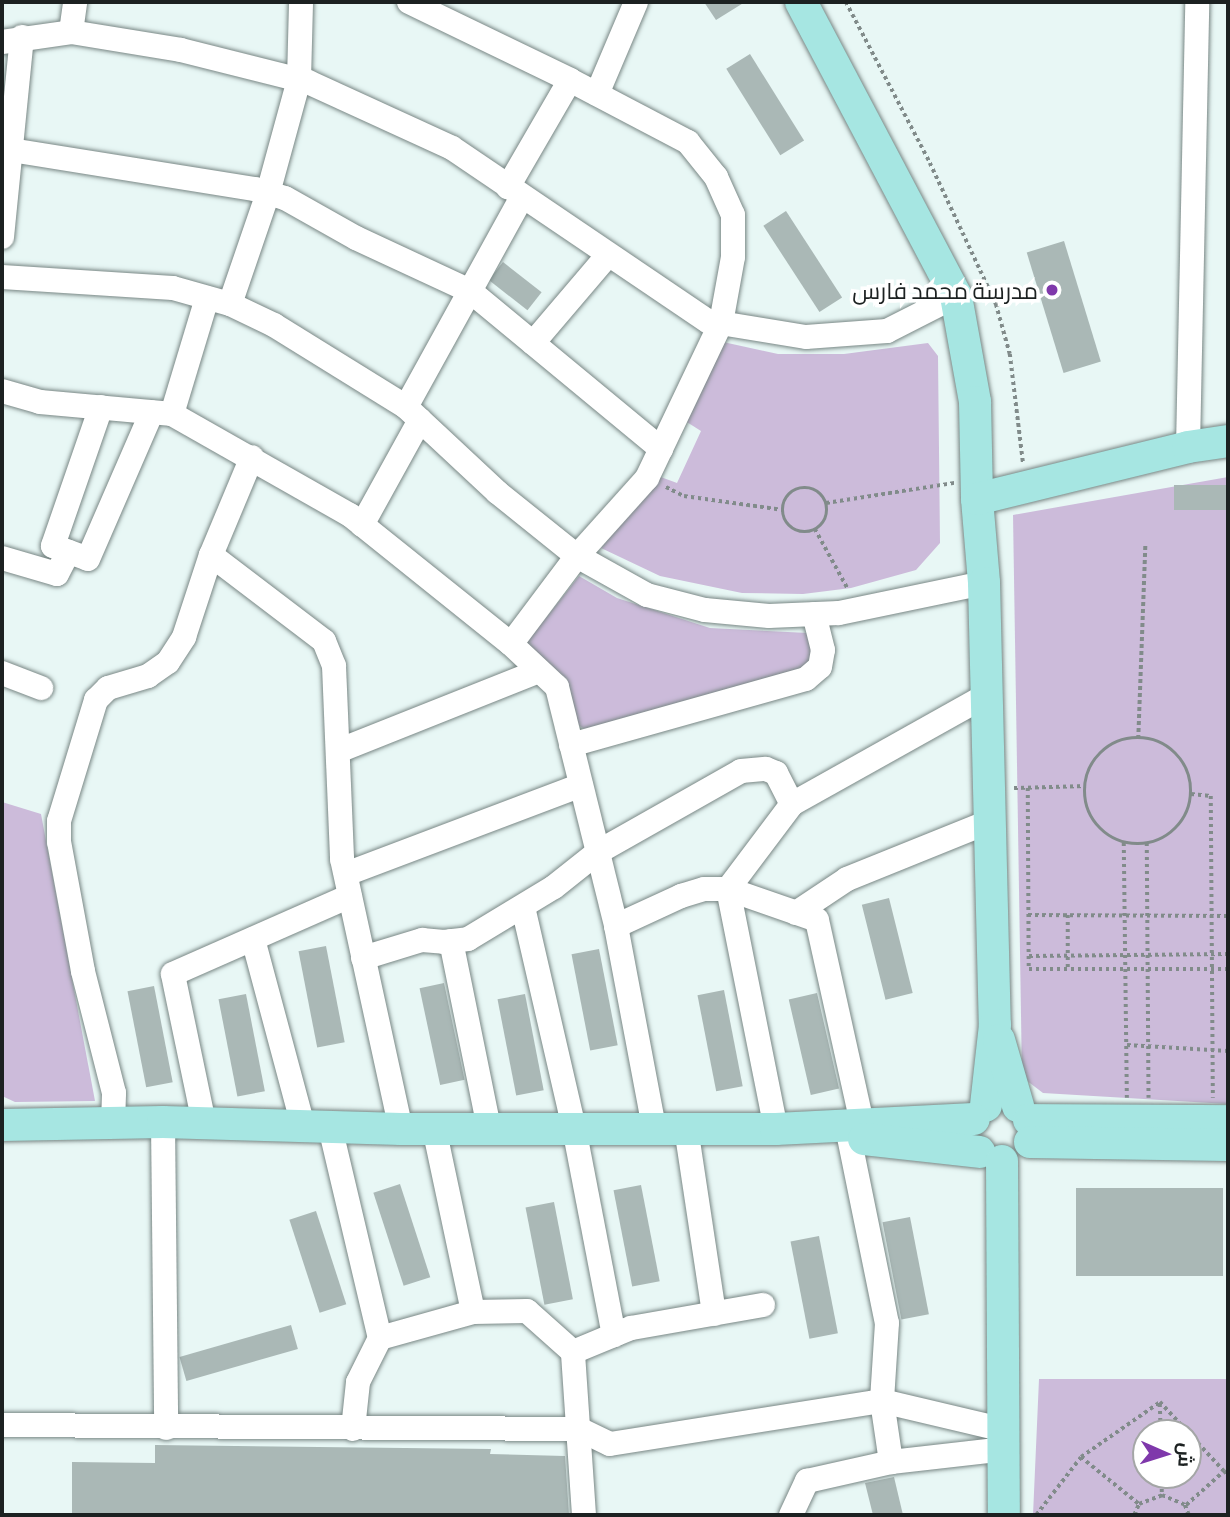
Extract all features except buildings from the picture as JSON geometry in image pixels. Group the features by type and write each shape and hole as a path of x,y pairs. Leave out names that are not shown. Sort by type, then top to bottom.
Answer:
{"main road":[{"path":"801,2 956,296 975,402 977,489 984,583 995,1025 980,1112 972,1136 990,1157 1005,1440 1004,1515"},
{"path":"977,489 1228,441"},
{"path":"855,1130 990,1157 1017,1158 1026,1123 995,1025"},
{"path":"2,1125 163,1122 401,1129 855,1130 980,1112 1002,1101 1026,1123 1228,1145"},
{"path":"1026,1123 1138,1121 1221,1112"}],"street":[{"path":"71,32 75,2"},
{"path":"101,407 53,547 88,559 218,301 268,193 299,80 301,2"},
{"path":"409,2 570,80 688,142 716,177 733,215 733,257 721,323 647,478 577,556 511,643"},
{"path":"597,94 636,2"},
{"path":"1188,447 1197,2"},
{"path":"2,237 10,150 12,39 71,32 181,50 299,80 452,148 708,321 806,337 887,331 956,296"},
{"path":"362,525 515,192 570,80"},
{"path":"10,150 285,198 356,238 470,291 661,449"},
{"path":"533,343 608,255"},
{"path":"2,277 173,288 218,301 274,324 413,414 497,492 577,556 647,594 705,610 769,617 859,609 984,583"},
{"path":"2,391 40,402 162,413 252,457 362,525 511,643 557,687 616,926 654,1128"},
{"path":"113,1123 114,1093 83,971 59,842 58,821 96,701 108,688 148,676 168,662 184,637 211,555 252,457"},
{"path":"2,558 57,573 68,552"},
{"path":"211,555 324,642 334,666 348,885 401,1129"},
{"path":"571,745 806,679 820,667 823,650 814,614"},
{"path":"338,751 539,671"},
{"path":"2,673 41,688"},
{"path":"776,1129 728,889 792,804 985,695"},
{"path":"363,958 422,940 468,939 523,908 598,852 741,771 766,769 776,773 792,804"},
{"path":"204,1123 173,974 254,939 348,885 581,785"},
{"path":"796,913 846,879 988,822"},
{"path":"616,926 681,896 704,889 728,889 817,920 887,1322 883,1401 891,1462"},
{"path":"523,908 574,1128 614,1335"},
{"path":"254,939 317,1127 380,1338 358,1382 353,1429"},
{"path":"451,941 489,1128"},
{"path":"163,1122 166,1428"},
{"path":"434,1128 473,1312"},
{"path":"686,1128 714,1314"},
{"path":"573,1352 631,1328 763,1305"},
{"path":"380,1338 473,1312 527,1311 573,1352 584,1515"},
{"path":"2,1425 579,1429 610,1444 883,1401 1005,1440"},
{"path":"791,1515 807,1481 1005,1440"}],"path":[{"path":"647,478 684,496 783,510"},
{"path":"805,488 818,492 826,503 825,518 815,529 808,532 794,529 784,517 787,497 805,488"},
{"path":"826,503 977,489"},
{"path":"815,529 859,609"},
{"path":"1138,739 1145,544"},
{"path":"1138,739 1163,744 1176,754 1186,768 1191,794 1183,820 1171,833 1147,843 1125,842 1105,833 1093,820 1087,804 1086,786 1090,770 1099,755 1113,745 1138,739"},
{"path":"988,788 1086,786"},
{"path":"1028,788 1029,969 1228,969"},
{"path":"1191,794 1211,796 1213,1050 1221,1112"},
{"path":"1125,842 1127,1045 1138,1121"},
{"path":"1138,1121 1148,1047 1147,843"},
{"path":"1028,915 1228,916"},
{"path":"1068,915 1068,969"},
{"path":"1029,956 1228,954"},
{"path":"1127,1045 1228,1051"},
{"path":"1160,1402 1161,1419"},
{"path":"1036,1515 1081,1457 1160,1402"},
{"path":"1160,1402 1228,1475"},
{"path":"1081,1457 1139,1504"},
{"path":"1185,1506 1224,1471"},
{"path":"1162,1489 1162,1495"},
{"path":"1134,1515 1139,1504 1162,1495 1185,1506 1189,1515"}],"shaded area":[{"path":"714,340 778,354 844,354 928,343 938,356 940,543 916,570 851,588 803,594 742,593 660,576 601,548 658,476 677,483 701,431 682,419"},
{"path":"1228,477 1228,1104 1043,1093 1022,1077 1013,515"},
{"path":"579,576 617,598 710,628 808,633 816,667 593,734 578,725 568,682 523,647"},
{"path":"2,802 41,814 95,1101 15,1102 2,1096"},
{"path":"1039,1379 1228,1379 1228,1515 1033,1515"}],"place":[{"name":"مدرسة محمد فارس","path":"1052,290"}]}
